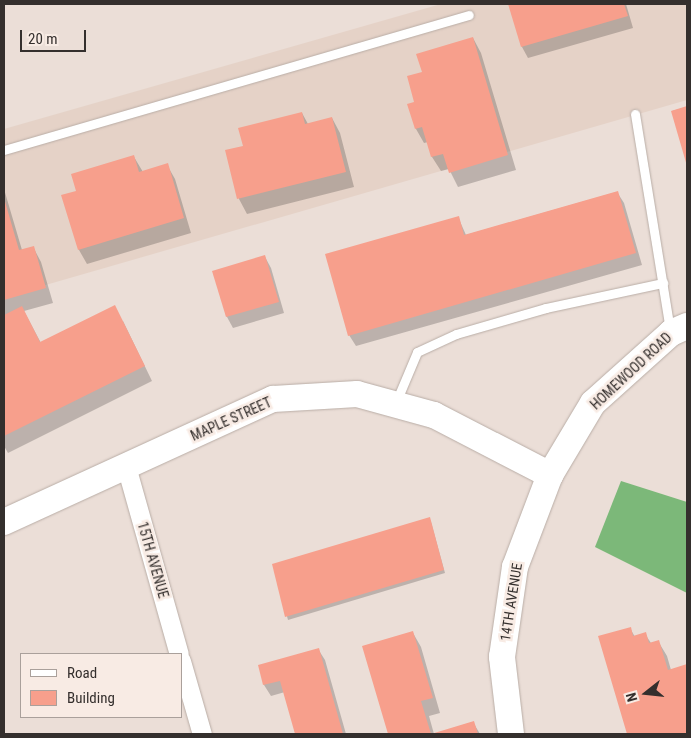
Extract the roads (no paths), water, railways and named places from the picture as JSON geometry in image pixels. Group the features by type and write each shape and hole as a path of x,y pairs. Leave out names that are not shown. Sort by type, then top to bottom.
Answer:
{"street":[{"name":"HOMEWOOD ROAD","path":"550,474 593,403 679,330"},
{"name":"MAPLE STREET","path":"4,522 273,398 358,394 395,404 434,415 550,474"},
{"name":"15TH AVENUE","path":"126,466 179,653"},
{"name":"14TH AVENUE","path":"511,734 502,657 514,566 550,474"},
{"path":"182,664 202,734"}],"lane":[{"path":"4,150 469,15"},
{"path":"635,114 662,283 679,330"},
{"path":"395,404 417,352 456,334 546,308 662,283"}]}
